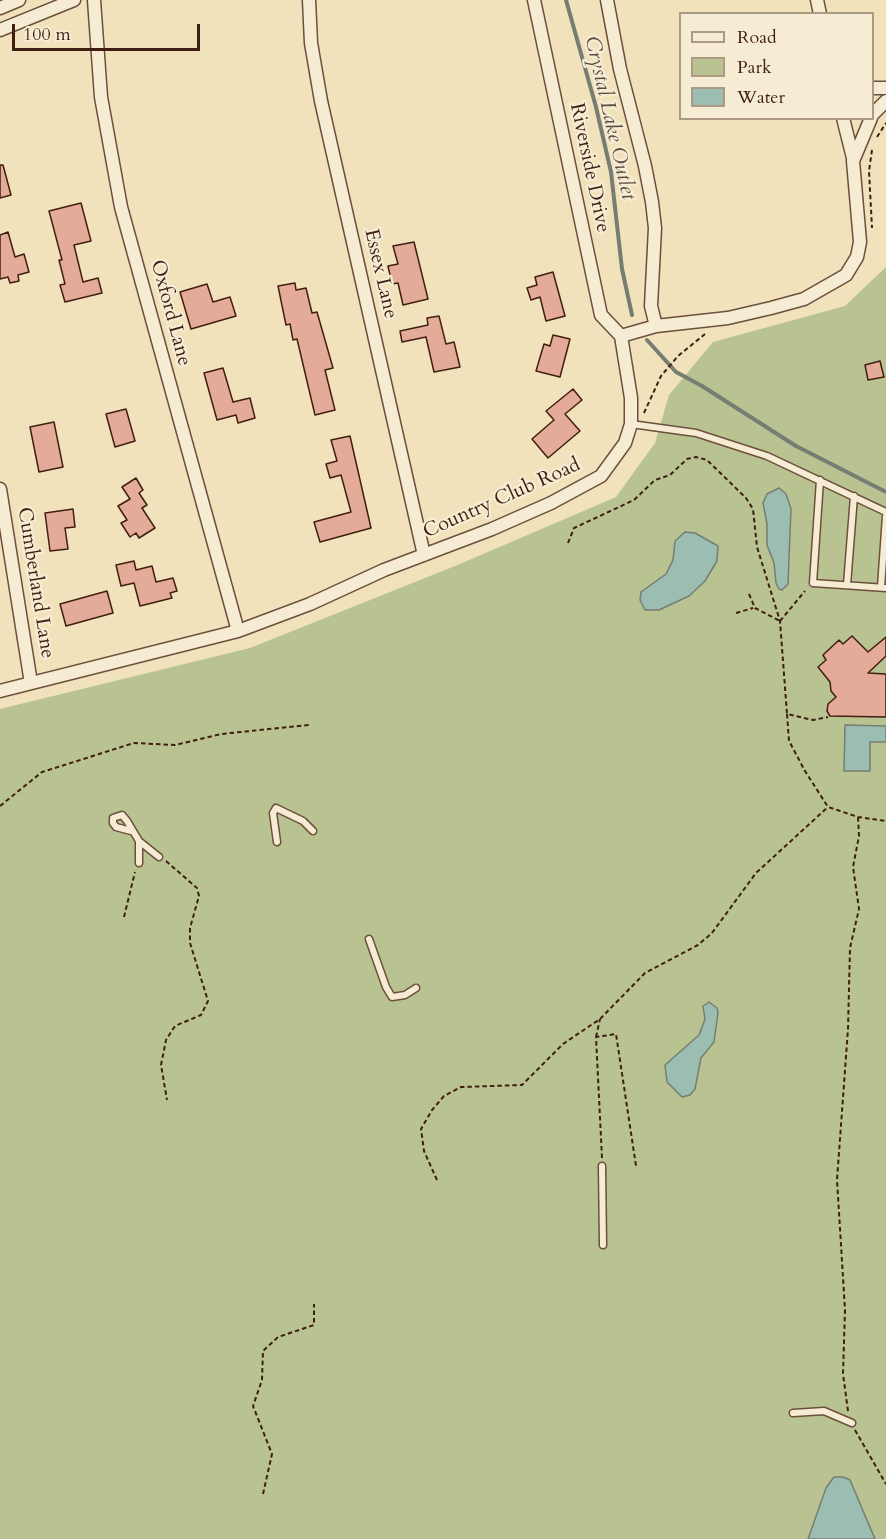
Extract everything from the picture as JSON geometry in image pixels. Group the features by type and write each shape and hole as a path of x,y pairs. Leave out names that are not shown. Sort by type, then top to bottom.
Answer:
{"street":[{"path":"0,8 19,0"},
{"path":"0,30 74,0"},
{"name":"Oxford Lane","path":"94,0 101,97 121,207 238,631"},
{"name":"Essex Lane","path":"309,0 311,43 321,101 424,555"},
{"name":"Riverside Drive","path":"534,0 601,315 621,336"},
{"path":"607,0 620,69 652,202 655,228 651,306 656,326"},
{"path":"874,115 886,100"},
{"path":"621,336 656,326 728,318 771,308 804,299 846,275 857,257 860,242 853,161 843,120"},
{"path":"853,161 871,120"},
{"name":"Country Club Road","path":"0,691 238,631 310,604 384,570 551,503 601,476 625,443 631,424 631,398 621,336"},
{"name":"Cumberland Lane","path":"0,489 31,683"}],"lane":[{"path":"631,424 696,433 767,456 886,512"},
{"path":"820,480 813,583 883,587 886,516"},
{"path":"847,585 854,496"},
{"path":"277,842 273,813 276,808 303,821 313,831"},
{"path":"131,831 139,841 159,857"},
{"path":"139,841 139,863"},
{"path":"369,939 392,998 405,995 416,988"},
{"path":"603,1166 603,1245"},
{"path":"793,1413 824,1412 852,1423"}],"path":[{"path":"872,230 869,171 872,145 886,123"},
{"path":"664,372 709,332"},
{"path":"568,543 574,528 634,500 655,480 670,475 687,459 702,458 736,488 753,509 758,547 780,621 789,741 828,807 858,817 886,820"},
{"path":"780,621 806,591"},
{"path":"748,594 755,608"},
{"path":"736,613 745,608 755,608 780,621"},
{"path":"788,714 813,720 828,717"},
{"path":"0,806 42,772 134,743 175,744 221,734 309,725"},
{"path":"436,1180 424,1151 421,1129 432,1110 444,1096 461,1087 522,1085 563,1044 600,1019 645,973 698,945 712,933 756,873 828,807"},
{"path":"858,817 859,836 853,867 859,909 850,948 848,1029 837,1180 845,1310 844,1389 852,1423 886,1484"},
{"path":"159,857 177,868 197,888 199,896 190,928 190,943 208,1002 201,1015 181,1022 169,1032 161,1065 167,1100"},
{"path":"124,917 139,863"},
{"path":"600,1019 596,1037 603,1166"},
{"path":"596,1037 616,1034 636,1166"},
{"path":"263,1494 272,1454 254,1406 262,1380 264,1351 278,1337 302,1331 314,1325 314,1304"}],"green space":[{"path":"886,267 886,1539 0,1539 0,709 250,648 455,566 616,497 655,443 669,395 713,342 845,306"}],"water":[{"path":"779,488 786,494 791,509 788,584 782,590 776,583 774,563 767,545 767,524 763,503 767,494"},
{"path":"685,532 695,533 718,546 717,561 705,581 689,596 659,610 645,610 640,600 641,592 666,574 673,560 675,541"},
{"path":"845,725 886,726 886,742 870,742 870,771 844,771"},
{"path":"709,1002 717,1008 718,1013 714,1042 701,1058 695,1089 690,1095 682,1097 667,1082 665,1065 699,1035 705,1019 703,1006"},
{"path":"834,1477 850,1480 875,1539 808,1539 826,1488"}],"building":[{"path":"0,165 3,165 11,195 0,198"},
{"path":"81,203 91,241 74,245 83,282 98,278 102,293 65,302 60,285 65,284 59,260 62,260 49,211"},
{"path":"8,232 15,257 24,254 29,272 18,275 19,281 10,283 8,277 0,279 0,235"},
{"path":"414,242 428,299 403,305 398,283 392,284 388,266 398,264 393,246"},
{"path":"553,272 565,316 546,321 540,297 531,300 527,288 537,285 535,277"},
{"path":"295,283 296,290 306,288 312,313 317,312 333,368 325,370 335,410 315,415 297,339 293,340 290,324 286,325 278,286"},
{"path":"207,284 213,302 230,297 236,316 191,329 180,292"},
{"path":"439,316 446,344 454,342 460,367 434,372 426,337 402,342 400,331 428,325 427,318"},
{"path":"553,335 570,339 560,377 536,371 544,344 550,346"},
{"path":"880,361 884,377 868,380 865,365"},
{"path":"223,368 233,402 250,398 255,418 238,423 236,415 217,420 204,373"},
{"path":"573,389 582,400 565,414 580,431 548,458 532,439 554,420 546,411"},
{"path":"126,409 135,441 115,447 106,414"},
{"path":"54,422 63,467 39,472 30,427"},
{"path":"350,436 371,528 320,542 314,522 351,512 341,475 330,478 326,464 337,461 331,440"},
{"path":"136,478 143,490 139,493 147,505 142,508 155,528 139,538 136,533 130,537 121,523 127,520 118,506 130,499 122,487"},
{"path":"73,509 75,527 65,528 68,549 50,551 45,513"},
{"path":"134,561 136,570 152,566 156,582 173,578 177,591 170,593 172,598 140,606 134,583 121,586 116,565"},
{"path":"107,591 113,613 66,626 60,604"},
{"path":"852,636 868,652 886,637 886,656 868,673 886,674 886,717 830,716 827,711 828,704 836,697 831,691 830,682 818,667 826,660 823,655 839,640 843,644"}],"waterway":[{"name":"Crystal Lake Outlet","path":"566,0 596,107 611,172 622,269 632,315"},
{"name":"Crystal Lake Outlet","path":"647,340 676,372 796,446 886,492"}]}
